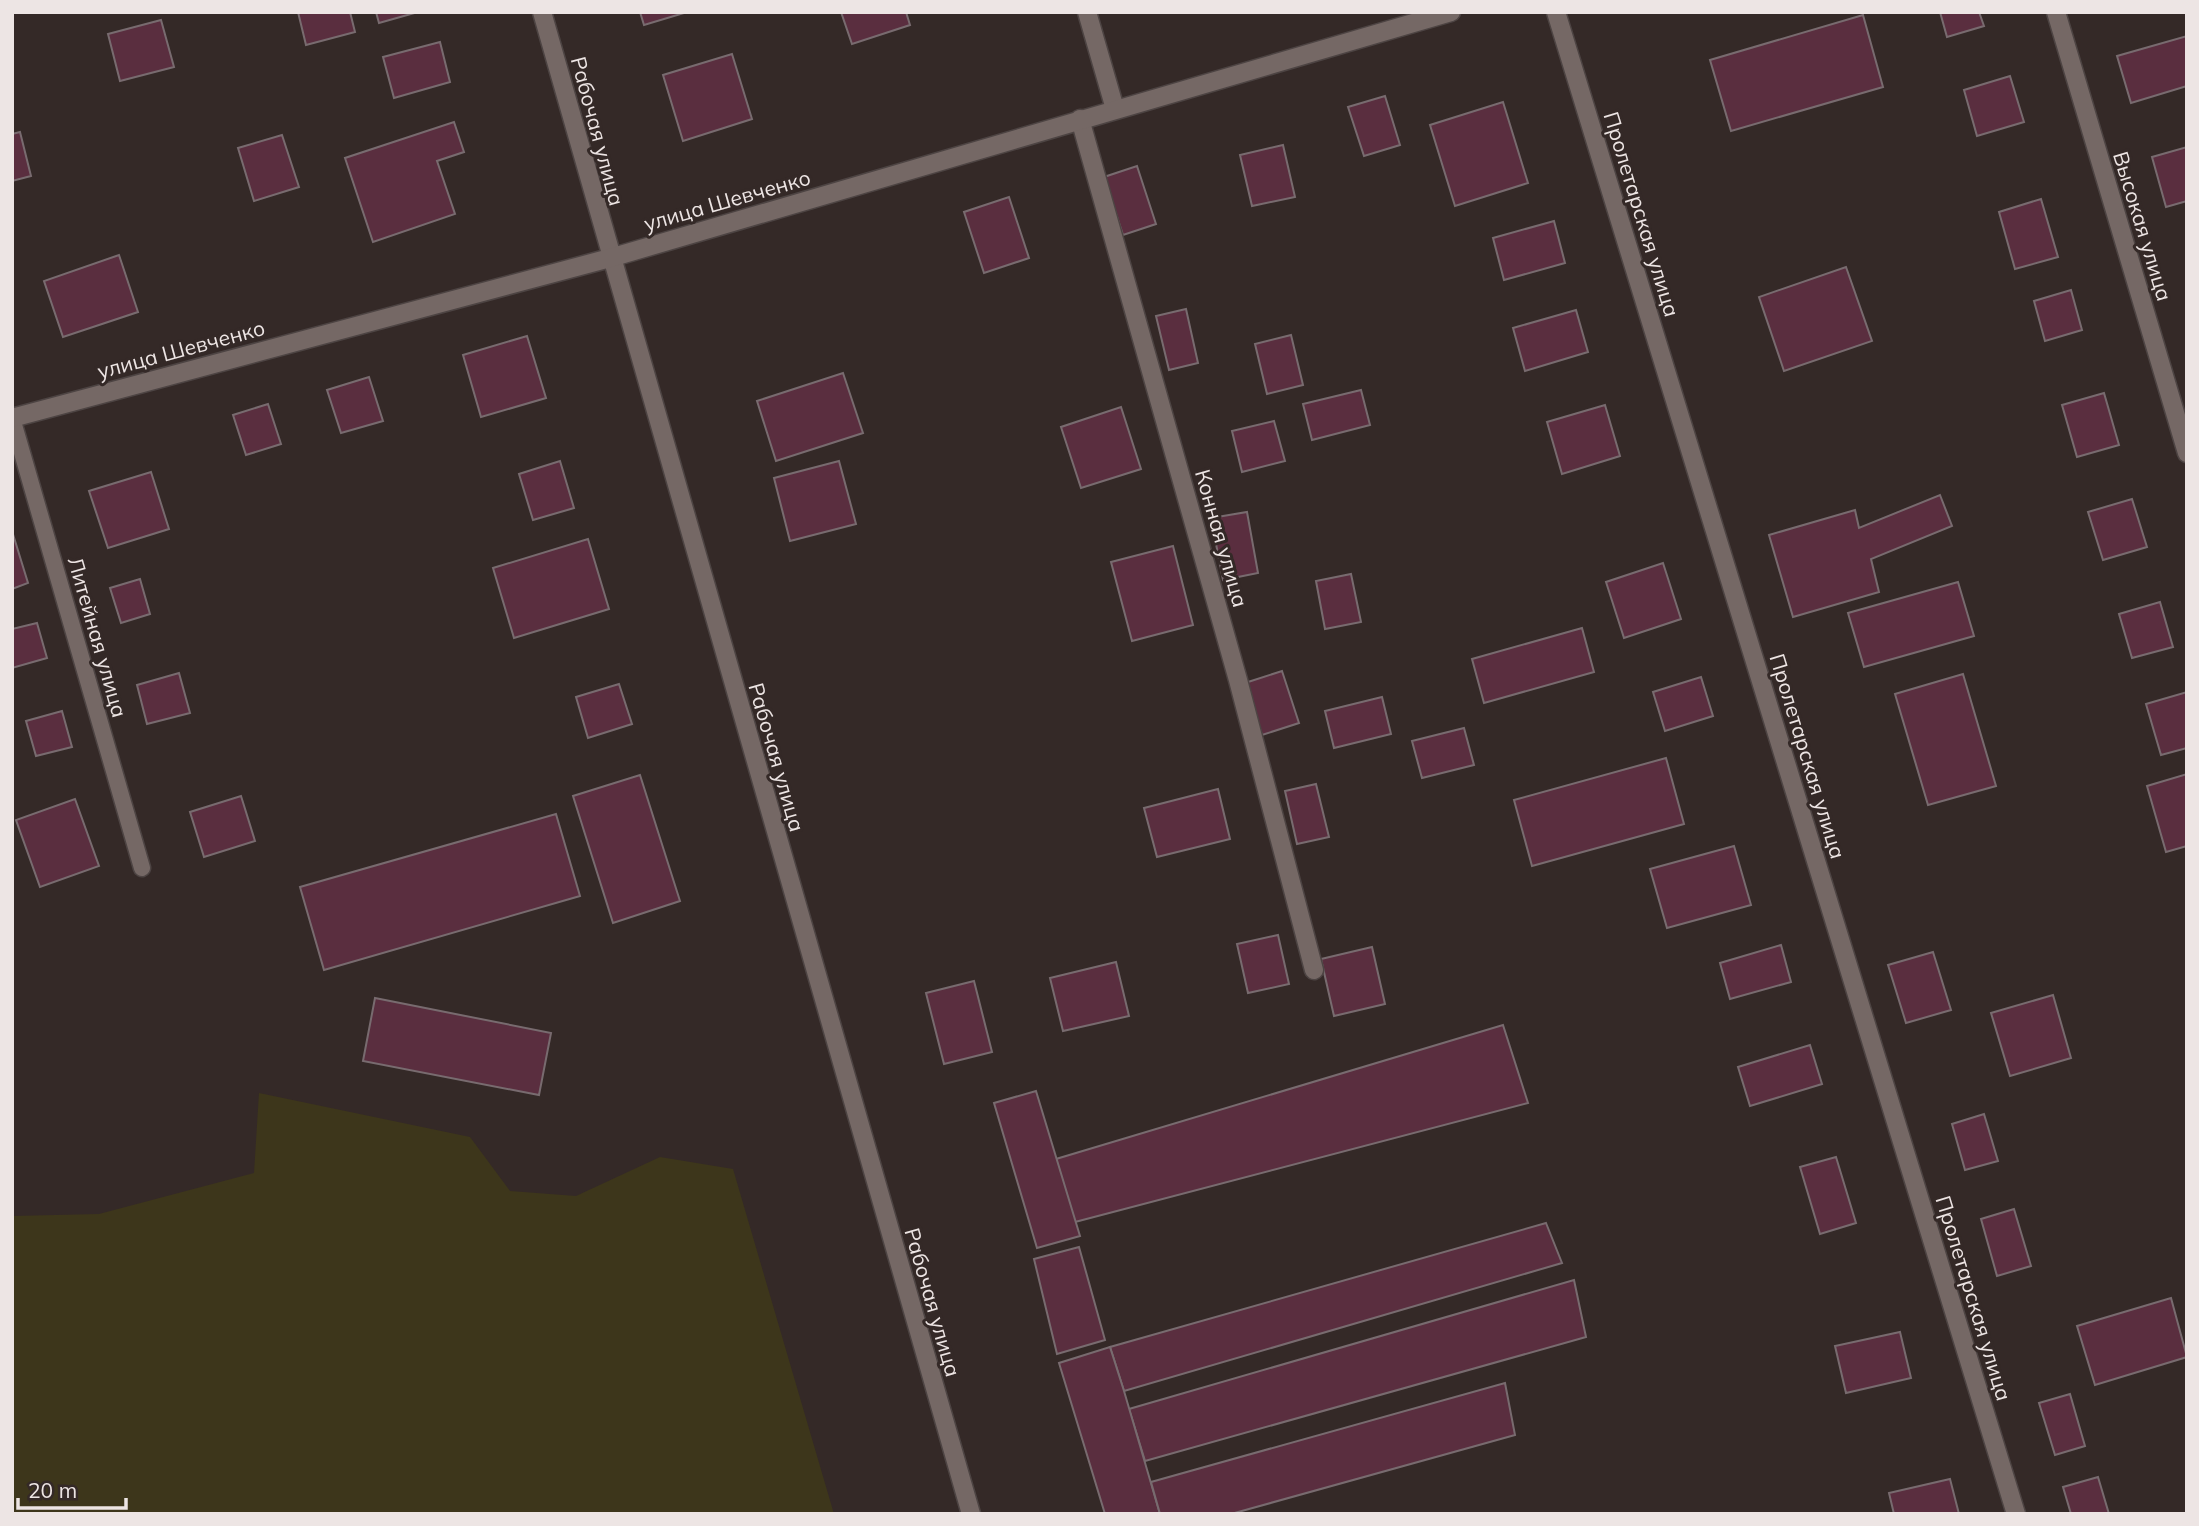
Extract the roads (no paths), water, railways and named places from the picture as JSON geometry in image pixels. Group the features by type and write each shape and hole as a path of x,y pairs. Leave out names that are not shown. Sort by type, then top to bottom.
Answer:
{"street":[{"name":"Рабочая улица","path":"542,12 610,258 971,1514"},
{"path":"1087,12 1115,109"},
{"name":"улица Шевченко","path":"12,418 610,258 1451,12"},
{"name":"Пролетарская улица","path":"1556,12 2016,1514"},
{"name":"Высокая улица","path":"2056,12 2187,453"},
{"name":"Конная улица","path":"1080,119 1238,680 1314,970"}],"lane":[{"name":"Литейная улица","path":"12,418 142,868"}]}
